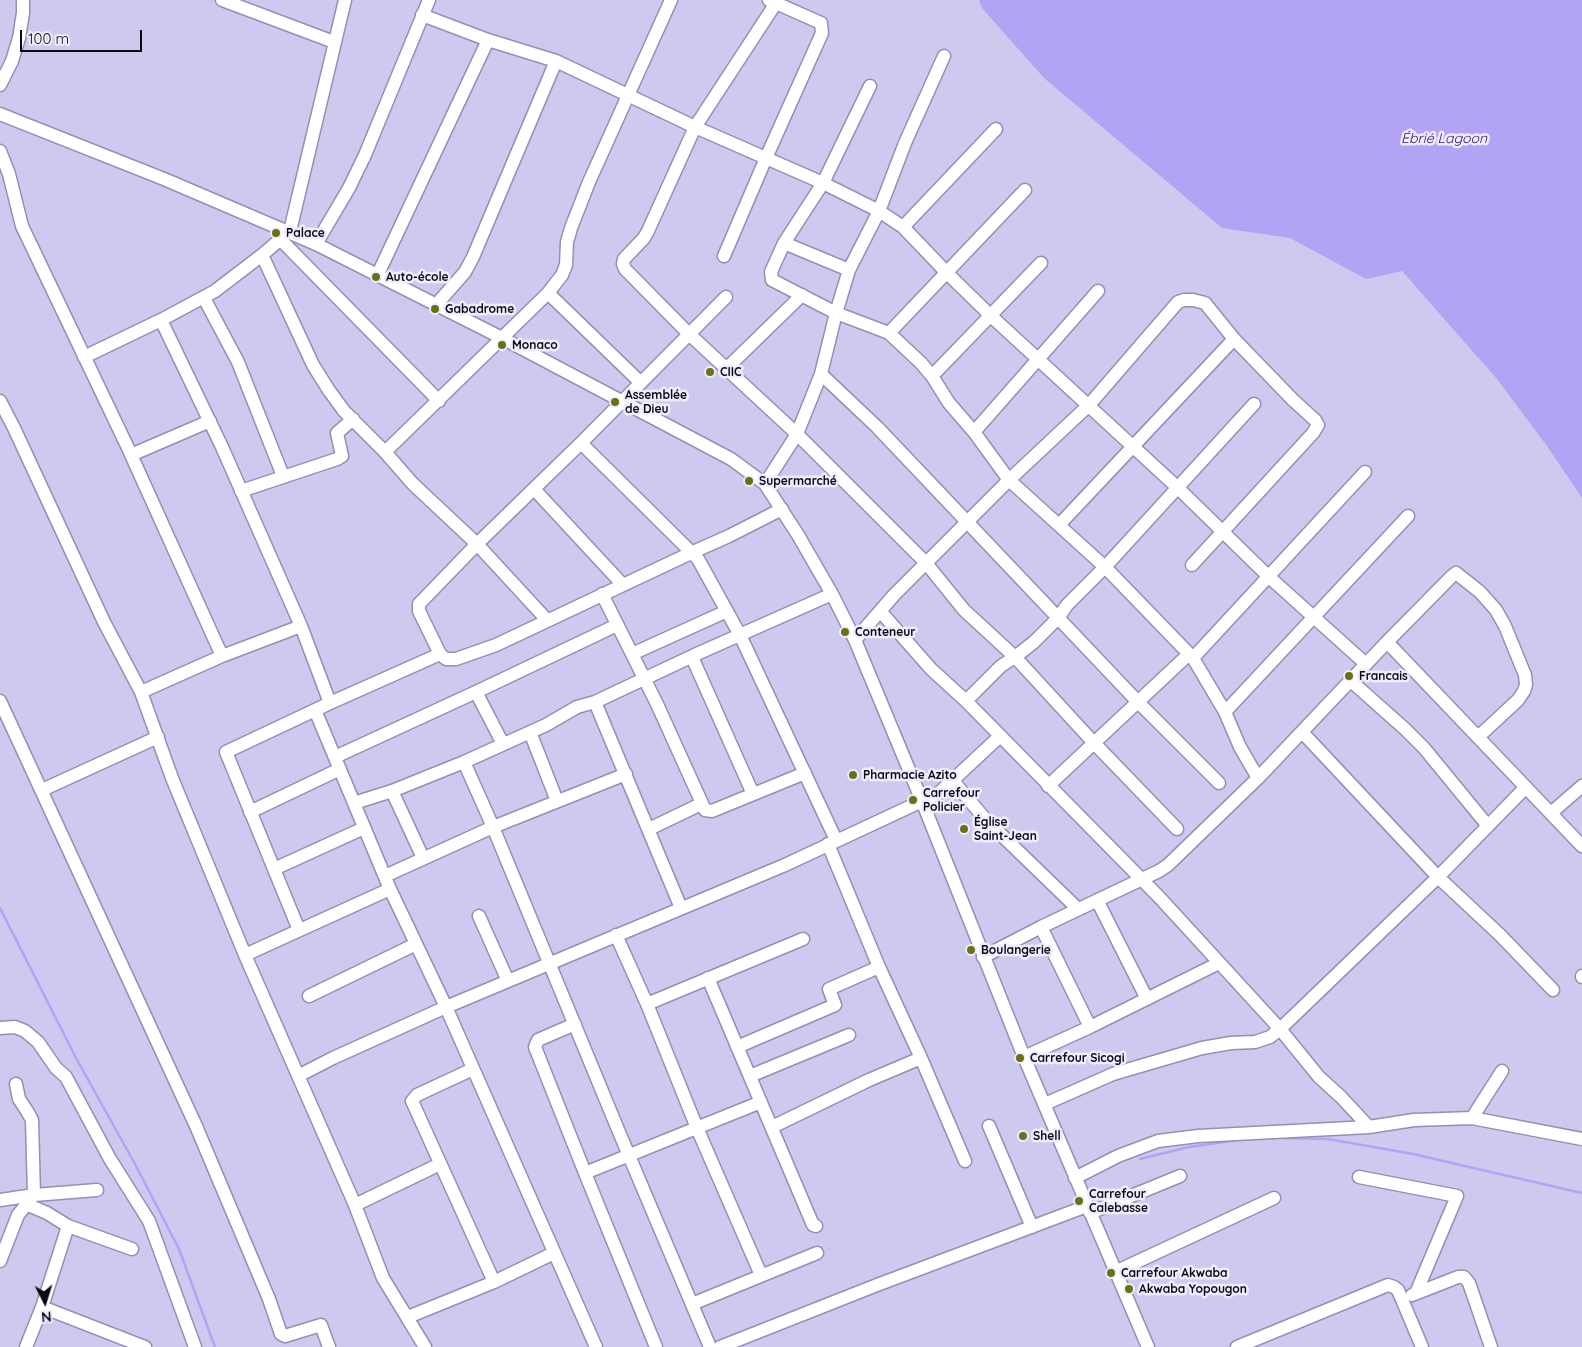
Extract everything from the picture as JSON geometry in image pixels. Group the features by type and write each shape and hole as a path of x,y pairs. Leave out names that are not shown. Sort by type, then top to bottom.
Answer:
{"street":[{"path":"0,85 12,61 19,38 23,0"},
{"path":"222,0 334,42"},
{"path":"84,357 204,298 262,255 285,235 345,0"},
{"path":"316,244 366,155 429,0"},
{"path":"386,452 548,293 562,275 566,265 567,242 588,182 671,0"},
{"path":"724,256 822,33 821,24 773,2 695,127 648,231 644,238 627,255 623,264 625,269 689,334 797,434 926,563 964,610 1015,657 1177,829"},
{"path":"422,15 488,40 556,61 629,94 695,127 823,183 879,211 903,227 991,316 1040,359 1178,488 1268,576 1366,664"},
{"path":"378,274 488,40"},
{"path":"765,484 797,434 821,374 836,313 850,270 879,211 905,143 944,56"},
{"path":"436,305 465,272 473,256 556,61"},
{"path":"870,86 823,183 784,243 770,276 776,282 836,313 889,333 909,351 932,376 949,403 974,432 1009,480 1105,568 1191,656 1225,712 1240,747 1258,778"},
{"path":"0,114 285,235 316,244 502,338 731,459 765,484 782,509 832,594 855,640 1024,1056 1148,1347"},
{"path":"903,227 996,129"},
{"path":"0,152 9,174 22,226 222,656"},
{"path":"889,333 1025,190"},
{"path":"285,235 439,401"},
{"path":"784,243 850,270"},
{"path":"262,255 314,365 328,390 413,484 476,544 547,620"},
{"path":"932,376 1041,263"},
{"path":"974,432 1040,359 1098,290"},
{"path":"548,293 641,383"},
{"path":"726,369 802,296"},
{"path":"726,297 623,402 476,544 419,604 422,619 440,654 446,659 456,659 547,620 729,536 782,509"},
{"path":"204,298 238,362 283,476"},
{"path":"855,640 880,611 966,522 1089,405 1178,302 1184,300 1205,303 1234,339 1318,425 1313,433 1192,564"},
{"path":"161,320 210,421 301,626 330,703"},
{"path":"1058,525 1234,339"},
{"path":"821,374 877,427 1138,702 1218,783"},
{"path":"0,401 104,622 141,692 172,778 245,955 355,1205 383,1278 425,1347"},
{"path":"966,701 1001,666 1034,642 1058,618 1067,605 1105,568 1254,404"},
{"path":"241,491 342,456 337,433 353,419"},
{"path":"130,455 210,421"},
{"path":"581,443 692,552 702,565 740,635 805,773 879,966 965,1161"},
{"path":"1048,786 1138,702 1191,656 1364,472"},
{"path":"534,489 623,584"},
{"path":"1225,712 1408,516"},
{"path":"983,957 1168,865 1258,778 1387,642 1456,573 1480,592 1496,610 1505,626 1525,675 1526,685 1518,700 1478,737"},
{"path":"602,594 644,680 658,704 705,810 712,811 805,773"},
{"path":"354,803 392,791 464,762 530,732 577,707 595,702 832,594"},
{"path":"632,654 727,611"},
{"path":"880,611 931,668 966,701 999,737 1141,879 1280,1029 1319,1077 1369,1127"},
{"path":"335,756 617,625"},
{"path":"141,692 222,656 301,626"},
{"path":"1387,642 1582,846"},
{"path":"299,930 226,752 440,654"},
{"path":"692,657 753,794"},
{"path":"1351,680 1424,748 1488,826"},
{"path":"476,692 503,744"},
{"path":"0,701 196,1126 269,1299 281,1334 285,1336 321,1325 329,1347"},
{"path":"595,702 681,908"},
{"path":"315,710 390,889 446,1007 596,1347"},
{"path":"530,732 557,801"},
{"path":"1302,732 1438,877 1553,990"},
{"path":"42,790 158,737"},
{"path":"298,1076 333,1058 446,1007 785,865 939,793 999,737"},
{"path":"464,762 493,827 710,1347"},
{"path":"250,812 340,770"},
{"path":"385,876 493,827 626,774"},
{"path":"953,780 986,820 1078,909"},
{"path":"1552,814 1582,786"},
{"path":"1045,1104 1113,1074 1202,1048 1231,1043 1255,1042 1270,1037 1438,877 1526,787"},
{"path":"392,791 423,858"},
{"path":"649,829 701,804"},
{"path":"274,869 364,828"},
{"path":"245,955 390,889"},
{"path":"1097,900 1147,999"},
{"path":"479,916 508,981"},
{"path":"1040,927 1090,1027"},
{"path":"616,935 761,1275"},
{"path":"647,1004 803,939"},
{"path":"309,996 416,944"},
{"path":"1024,1056 1090,1027 1219,963"},
{"path":"737,1046 835,1005 829,989 879,966"},
{"path":"708,978 813,1225 816,1226"},
{"path":"575,1024 538,1040 535,1048 656,1347"},
{"path":"0,1028 15,1027 26,1030 38,1042 56,1068 66,1077 110,1160 148,1221 195,1347"},
{"path":"750,1076 849,1035"},
{"path":"772,1127 869,1080 921,1058"},
{"path":"473,1069 417,1095 412,1101 494,1282"},
{"path":"1472,1118 1502,1072"},
{"path":"0,1261 13,1224 30,1200 32,1120 28,1110 19,1099 16,1084"},
{"path":"585,1173 762,1102"},
{"path":"1075,1178 1118,1156 1158,1141 1198,1136 1369,1127 1414,1120 1472,1118 1581,1137"},
{"path":"988,1126 1032,1227"},
{"path":"355,1205 440,1164"},
{"path":"720,1347 877,1285 1032,1227 1089,1210 1180,1176"},
{"path":"1360,1178 1456,1196 1416,1293"},
{"path":"0,1200 30,1200 97,1190"},
{"path":"1115,1272 1274,1198"},
{"path":"30,1200 68,1226 132,1249"},
{"path":"26,1347 42,1307 68,1226"},
{"path":"408,1317 494,1282 554,1253"},
{"path":"692,1304 817,1253"},
{"path":"1402,1299 1458,1277 1464,1278 1469,1283 1491,1347"},
{"path":"1237,1347 1388,1285 1398,1290 1422,1347"},
{"path":"42,1307 145,1347"}],"water":[{"name":"Ébrié Lagoon","path":"979,0 1582,0 1582,498 1547,446 1497,379 1402,271 1366,279 1290,238 1222,228 1044,78 982,8"}],"waterway":[{"path":"0,908 76,1058 135,1164 179,1249 215,1347"},
{"path":"1284,1138 1328,1139 1413,1154 1582,1193"},
{"path":"1140,1159 1189,1147 1239,1140"}],"place":[{"name":"Palace","path":"276,233"},
{"name":"Auto-école","path":"376,277"},
{"name":"Gabadrome","path":"435,309"},
{"name":"Monaco","path":"502,345"},
{"name":"CIIC","path":"710,372"},
{"name":"Assemblée de Dieu","path":"615,402"},
{"name":"Supermarché","path":"749,481"},
{"name":"Conteneur","path":"845,632"},
{"name":"Francais","path":"1349,676"},
{"name":"Pharmacie Azito","path":"853,775"},
{"name":"Carrefour Policier","path":"913,800"},
{"name":"Église Saint-Jean","path":"964,829"},
{"name":"Boulangerie","path":"971,950"},
{"name":"Carrefour Sicogi","path":"1020,1058"},
{"name":"Shell","path":"1023,1136"},
{"name":"Carrefour Calebasse","path":"1079,1201"},
{"name":"Carrefour Akwaba","path":"1111,1273"},
{"name":"Akwaba Yopougon","path":"1129,1289"}]}
